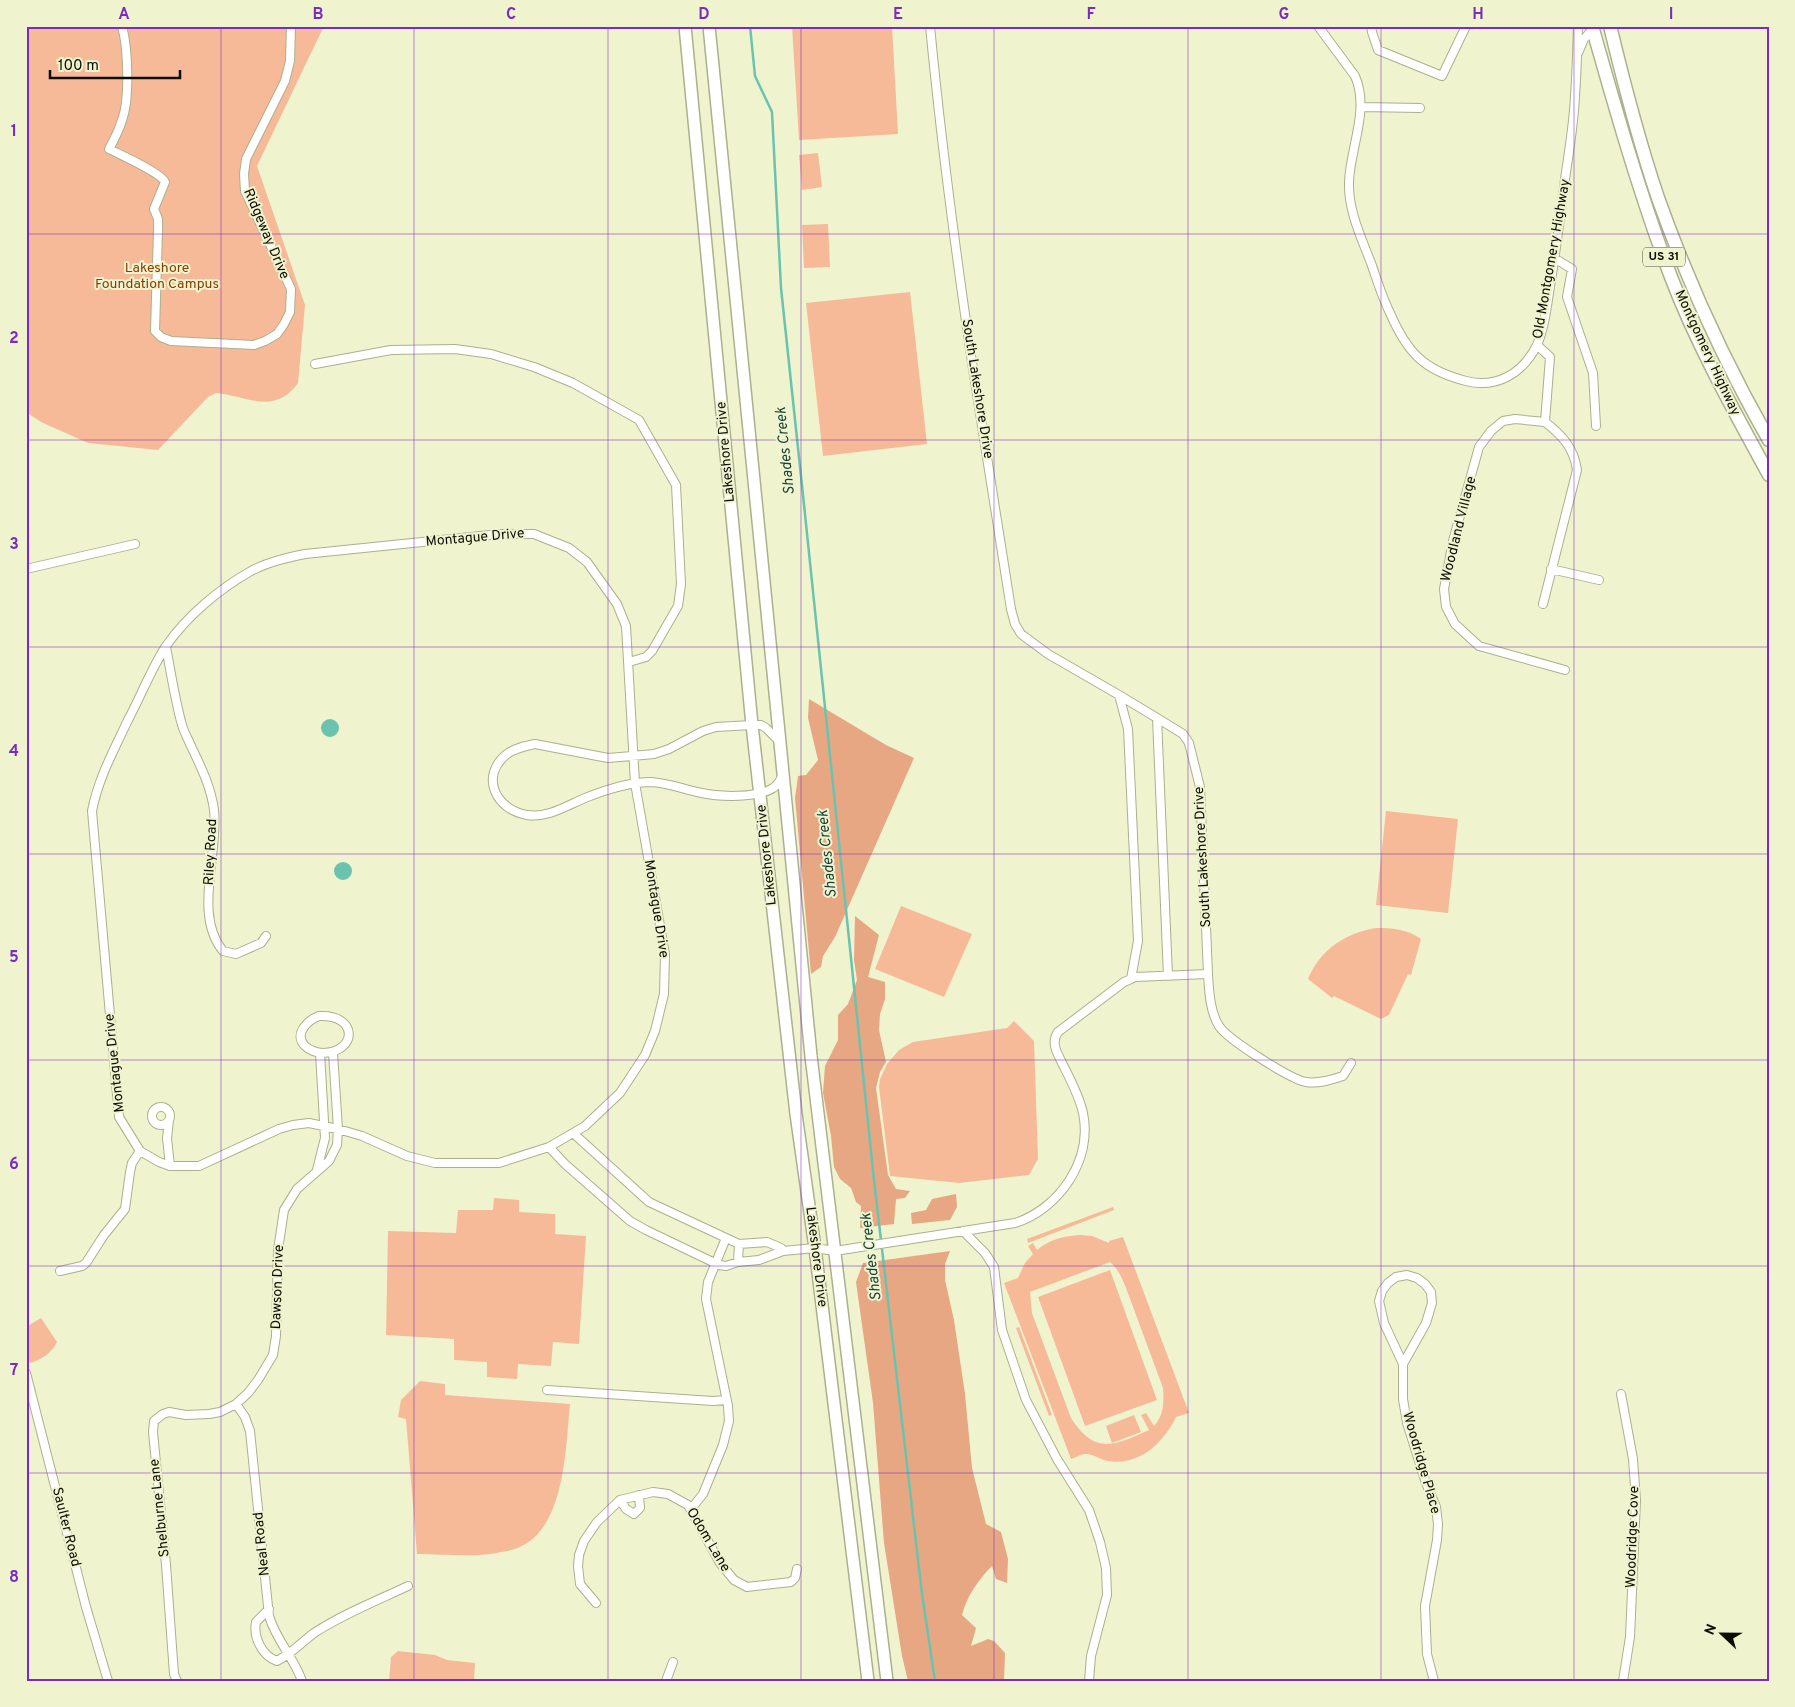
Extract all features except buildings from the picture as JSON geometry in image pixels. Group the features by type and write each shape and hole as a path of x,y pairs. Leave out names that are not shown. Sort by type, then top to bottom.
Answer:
{"main road":[{"name":"Lakeshore Drive","path":"685,26 752,725 796,1114 815,1248 868,1681"},
{"name":"Lakeshore Drive","path":"709,26 811,1056 887,1681"},
{"name":"Montgomery Highway","path":"1610,26 1628,97 1658,198 1699,302 1742,392 1769,440"},
{"name":"Montgomery Highway","path":"1593,28 1633,169 1672,278 1719,383 1769,474"}],"street":[{"name":"Ridgeway Drive","path":"122,26 126,39 127,99 123,120 109,149 153,171 162,177 165,182 154,209 158,220 155,330 162,337 171,341 254,345 266,341 277,334 290,312 291,289 245,190 244,174 249,152 284,81 290,61 291,26"},
{"name":"South Lakeshore Drive","path":"930,26 942,150 970,352 1015,624 1021,634 1048,654 1183,734 1189,743 1200,786 1211,1004 1215,1019 1220,1028 1239,1044 1304,1082 1314,1083 1343,1076 1351,1063"},
{"name":"Old Montgomery Highway","path":"1318,26 1355,76 1358,83 1360,107 1349,182 1353,215 1388,311 1402,338 1419,360 1446,376 1477,384 1498,382 1510,377 1523,366 1537,345 1542,332 1571,141 1578,26"},
{"path":"1373,28 1378,50 1442,76 1466,26"},
{"name":"Old Montgomery Highway","path":"1576,60 1584,39 1593,28"},
{"path":"1360,107 1420,108"},
{"path":"1554,258 1572,270 1568,297 1593,373 1596,426"},
{"path":"1537,345 1550,357 1545,422 1563,436 1576,459 1577,470 1543,604"},
{"path":"315,364 391,350 455,349 492,354 534,366 574,383 639,420 676,486 681,584 678,606 649,655 629,662"},
{"name":"Woodland Village","path":"1545,422 1515,419 1503,421 1491,431 1479,447 1452,542 1444,589 1446,607 1455,624 1479,646 1565,670"},
{"name":"Montague Drive","path":"500,534 534,534 569,548 587,562 617,604 626,626 635,783 665,954 664,994 655,1031 645,1054 620,1093 585,1126 549,1147 499,1163 435,1163 407,1156 362,1136 309,1123 280,1128 199,1166 170,1166 140,1151 120,1116 92,811 95,792 107,765 166,647 179,630 220,591 251,571 278,560 305,554 500,534"},
{"path":"26,569 135,544"},
{"path":"1551,569 1598,580"},
{"name":"Riley Road","path":"166,647 182,727 206,778 212,800 215,823 209,872 209,911 216,942 223,952 236,954 261,943 266,936"},
{"path":"1119,696 1128,729 1138,931 1131,979"},
{"path":"1156,718 1168,976"},
{"path":"780,742 766,728 760,725 752,725 716,727 703,731 669,749 654,754 632,756 608,758 535,744 523,746 505,756 499,762 493,780 494,791 505,806 519,812 534,815 548,814 603,791 635,783 667,784 693,792 716,795 760,793 772,789 778,784 782,776"},
{"path":"549,1147 565,1164 630,1221 661,1238 715,1263 726,1266 738,1262 759,1260 783,1251 815,1248 835,1251 863,1245 1015,1223 1028,1219 1039,1212 1064,1190 1080,1159 1084,1137 1083,1114 1076,1093 1055,1048 1054,1037 1124,982 1131,979 1208,974"},
{"path":"319,1016 340,1020 347,1026 349,1031 345,1044 333,1053 320,1053 303,1044 302,1030 308,1022 319,1016"},
{"path":"318,1170 324,1150 325,1126 320,1053"},
{"name":"Dawson Drive","path":"236,1404 258,1380 273,1355 276,1336 278,1250 282,1218 296,1189 329,1161 337,1145 338,1129 333,1053"},
{"path":"167,1138 151,1116 153,1110 159,1107 167,1109 170,1115 167,1138 170,1166"},
{"path":"156,1124 165,1124 169,1120"},
{"path":"573,1133 645,1200 739,1244 766,1242 781,1248 783,1251"},
{"path":"60,1271 82,1266 86,1263 104,1235 125,1209 132,1163 140,1151"},
{"path":"963,1231 985,1253 994,1267 1002,1330 1026,1400 1056,1460 1089,1510 1100,1542 1106,1568 1107,1595 1090,1656 1089,1681"},
{"path":"691,1509 703,1494 723,1444 729,1421 706,1299 708,1282 726,1238"},
{"path":"738,1262 739,1244"},
{"name":"Woodridge Place","path":"1403,1364 1426,1323 1432,1303 1431,1292 1425,1284 1417,1278 1407,1275 1396,1277 1388,1282 1382,1291 1379,1301 1384,1323 1403,1364 1403,1399 1407,1423 1426,1483 1436,1507 1438,1524 1425,1606 1426,1648 1434,1681"},
{"name":"Saulter Road","path":"26,1373 86,1607 108,1681"},
{"path":"547,1390 713,1401 726,1400"},
{"name":"Woodridge Cove","path":"1621,1394 1633,1460 1636,1500 1630,1637 1623,1681"},
{"name":"Neal Road","path":"236,1404 245,1417 250,1431 269,1609 274,1630 296,1664 302,1681"},
{"name":"Shelburne Lane","path":"177,1681 174,1674 153,1432 154,1421 158,1416 169,1412 202,1415 220,1412 236,1404"},
{"name":"Odom Lane","path":"620,1500 653,1492 679,1498 691,1509 720,1564 734,1580 747,1587 791,1582 795,1578 797,1569"},
{"path":"596,1603 580,1584 578,1566 581,1547 590,1530 620,1500 629,1512 634,1514 640,1508 640,1495"},
{"path":"269,1609 256,1622 255,1636 272,1659 277,1661 290,1655 313,1634 343,1616 408,1586"},
{"path":"666,1681 673,1662"}],"green space":[{"name":"Lakeshore Foundation Campus","path":"26,26 324,26 257,166 305,305 298,383 289,393 280,399 260,402 216,393 208,397 158,450 88,443 41,422 26,412"},
{"path":"792,26 892,26 898,134 799,140"},
{"path":"818,153 822,187 802,190 799,155"},
{"path":"828,224 830,267 804,268 802,225"},
{"path":"910,292 927,444 823,456 806,303"},
{"path":"1386,811 1458,819 1448,913 1376,905"},
{"path":"901,906 972,934 944,997 875,969"},
{"path":"1376,928 1405,931 1421,939 1411,975 1408,974 1389,1015 1381,1019 1334,996 1332,998 1308,979 1319,960 1335,944 1354,934"},
{"path":"1014,1021 1034,1041 1038,1159 1029,1175 959,1183 890,1176 879,1087 880,1079 887,1064 899,1050 913,1042 1007,1028"},
{"path":"494,1198 519,1200 519,1212 555,1214 555,1234 586,1236 579,1344 553,1342 551,1366 518,1364 517,1379 487,1377 487,1362 454,1360 454,1339 386,1335 388,1231 456,1233 458,1210 493,1210"},
{"path":"1113,1207 1114,1210 1028,1243 1027,1239"},
{"path":"1092,1236 1109,1243 1109,1241 1123,1237 1189,1413 1176,1417 1164,1436 1149,1451 1130,1460 1120,1462 1108,1461 1088,1454 1071,1459 1004,1283 1018,1278 1025,1263 1033,1254 1028,1246 1033,1243 1037,1250 1063,1237","holes":["1110,1262 1120,1274 1126,1288 1163,1388 1163,1408 1154,1426 1146,1413 1141,1415 1149,1430 1125,1440 1106,1444 1088,1438 1071,1418 1032,1313 1030,1292"]},
{"path":"1110,1270 1157,1400 1085,1426 1038,1297"},
{"path":"41,1318 57,1342 46,1356 30,1363 26,1353 26,1327"},
{"path":"1019,1327 1052,1415 1049,1416 1016,1328"},
{"path":"420,1381 445,1384 445,1395 570,1404 565,1460 556,1499 549,1517 540,1532 527,1543 511,1550 482,1555 417,1554 406,1419 398,1417 401,1400"},
{"path":"1134,1415 1141,1432 1112,1443 1106,1426"},
{"path":"398,1651 435,1655 447,1660 475,1663 474,1681 389,1681 391,1657"}],"shaded area":[{"path":"809,699 886,745 914,758 835,937 823,956 821,967 811,974 795,798 798,776 806,775 818,760 808,718"},
{"path":"855,916 879,935 868,977 885,982 885,999 880,1014 879,1030 886,1062 880,1072 876,1088 888,1175 896,1189 910,1191 905,1198 896,1199 894,1224 860,1228 861,1206 856,1202 851,1188 840,1179 834,1167 831,1136 823,1093 825,1066 838,1040 838,1015 848,1004 857,980 854,960"},
{"path":"956,1194 957,1207 950,1220 912,1224 911,1213 926,1210 932,1199"},
{"path":"950,1251 945,1264 945,1280 954,1320 965,1394 972,1468 986,1524 1001,1532 1008,1559 1007,1583 996,1579 992,1566 974,1589 962,1615 976,1628 971,1646 988,1639 994,1641 1005,1653 1004,1681 908,1681 902,1656 884,1543 873,1403 856,1282 863,1263"}],"water":[{"path":"330,719 336,722 339,728 336,734 330,737 324,734 321,728 324,722"},
{"path":"343,862 349,865 352,871 349,877 343,880 337,877 334,871 337,865"}],"waterway":[{"name":"Shades Creek","path":"750,26 755,76 772,112 781,288 874,1180 922,1594 935,1681"}]}
